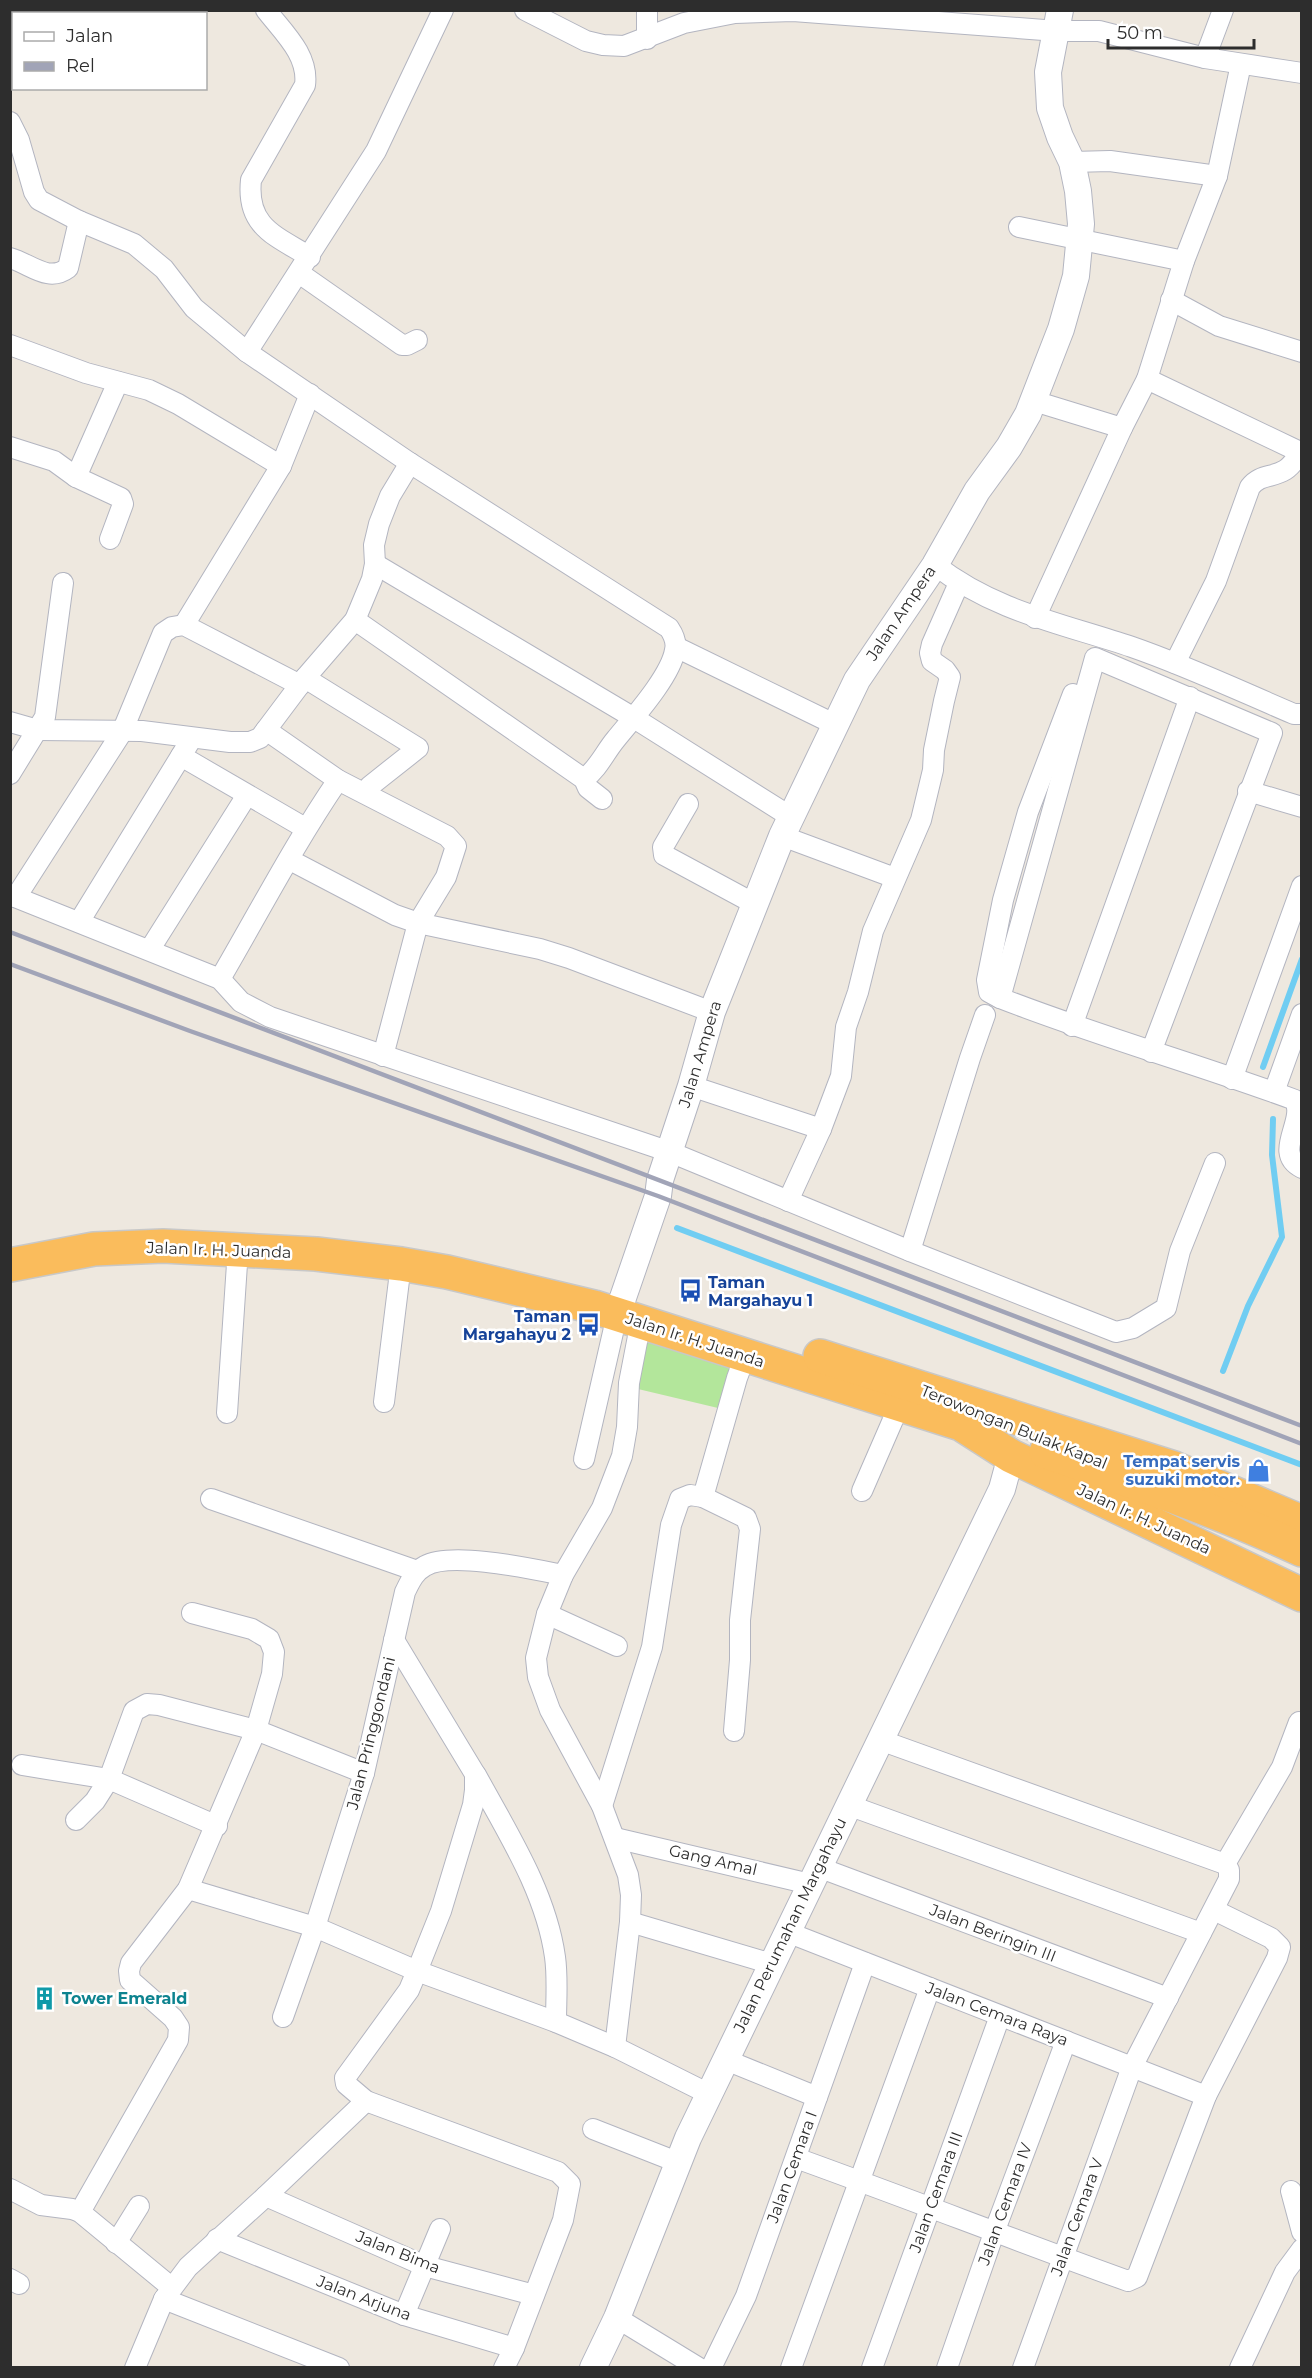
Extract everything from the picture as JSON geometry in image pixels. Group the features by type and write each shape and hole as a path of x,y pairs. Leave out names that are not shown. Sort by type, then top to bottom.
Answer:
{"highway":[{"name":"Jalan Ir. H. Juanda","path":"10,1244 42,1236 150,1227 238,1228 318,1232 451,1252 627,1310 895,1392 961,1424 1006,1472 1302,1595"},
{"name":"Jalan Ir. H. Juanda","path":"10,1265 94,1249 163,1246 316,1254 401,1264 627,1310 745,1356 895,1392 1174,1468 1302,1522"},
{"name":"Terowongan Bulak Kapal","path":"895,1392 1302,1545"},
{"name":"Terowongan Bulak Kapal","path":"961,1424 1157,1490 1259,1530 1302,1550"}],"street":[{"path":"266,10 292,42 307,73 305,85 251,180 250,195 263,228 310,257"},
{"path":"247,352 376,151 443,10"},
{"path":"525,10 586,41 624,46 684,23 735,13 811,12 1058,21 1205,58 1302,73"},
{"path":"647,10 647,39"},
{"path":"1205,58 1223,10"},
{"name":"Jalan Ampera","path":"627,1310 658,1196 660,1180 691,1086 712,1012 753,903 786,827 857,680 935,565 977,490 1009,447 1034,401 1061,329 1076,276 1081,224 1078,190 1072,162 1050,108 1048,72 1058,21"},
{"path":"1035,618 1122,428 1147,379 1184,261 1217,176 1241,64"},
{"path":"10,122 19,140 34,192 39,200 79,221 134,244 164,269 194,308 247,352 410,463 669,628 676,647 670,665 634,718 584,779"},
{"path":"1072,162 1110,161 1217,176"},
{"path":"10,258 40,272 60,274 68,268 79,221"},
{"path":"1019,227 1184,261"},
{"path":"299,273 402,345 417,340"},
{"path":"1171,300 1219,326 1302,352"},
{"path":"10,345 148,390 178,404 280,466"},
{"path":"1147,379 1301,452 1285,470 1263,476 1250,487 1216,581 1175,663"},
{"path":"76,477 118,382"},
{"path":"184,625 280,466 310,394"},
{"path":"1034,401 1122,428"},
{"path":"10,447 54,461 76,477 121,498 123,504 110,539"},
{"path":"10,723 38,730 165,733 230,742 250,742 260,738 302,681 355,620 369,588 375,564 374,545 379,524 390,496 410,463"},
{"path":"375,564 634,718 786,827 895,878"},
{"path":"935,565 959,583 987,598 1035,618 1175,663 1294,714 1302,714"},
{"path":"10,774 45,717 63,583"},
{"path":"788,1201 821,1129 841,1076 846,1027 858,992 873,931 921,820 933,770 934,750 950,677 945,670 932,661 930,653 959,583"},
{"path":"355,620 584,779 588,788 602,799"},
{"path":"365,794 370,786 418,748 302,681 184,625 172,627 164,633 122,732 13,896 220,979 241,1002 270,1017 670,1152 910,1251 1116,1332 1132,1328 1166,1308 1180,1251 1215,1163"},
{"path":"1095,636 1028,812 1003,900 987,980 989,992 1072,1026 1295,1100 1297,1103 1288,1150 1291,1159 1302,1168"},
{"path":"676,647 836,725"},
{"path":"1000,998 1095,658 1272,733 1248,791 1151,1052"},
{"path":"1072,1026 1190,697"},
{"path":"266,730 338,780 447,836 456,846 446,877 418,923 383,1056"},
{"path":"79,922 192,738"},
{"path":"181,756 305,828"},
{"path":"220,979 290,860 305,828 338,780"},
{"path":"1248,791 1302,807"},
{"path":"150,949 247,795"},
{"path":"688,804 663,847 663,855 753,903"},
{"path":"290,860 395,915 418,923 540,949 712,1012"},
{"path":"1232,1079 1302,886"},
{"path":"1274,1092 1302,1014"},
{"path":"910,1251 969,1058 985,1015"},
{"path":"691,1086 821,1129"},
{"path":"227,1413 237,1249"},
{"path":"384,1402 401,1264"},
{"path":"584,1459 627,1310"},
{"path":"615,2047 630,1922 628,1875 602,1806 550,1710 538,1677 536,1658 547,1614 563,1575 602,1508 622,1456 627,1427 629,1383 627,1310"},
{"path":"703,1497 745,1356"},
{"path":"862,1491 895,1392"},
{"name":"Jalan Perumahan Margahayu","path":"593,2367 617,2318 677,2162 700,2089 726,2060 753,1958 787,1932 797,1876 848,1804 1006,1472"},
{"path":"602,1806 652,1647 671,1525 680,1499 690,1495 703,1497 746,1518 750,1529 740,1620 740,1660 734,1731"},
{"path":"211,1499 417,1571 426,1565 447,1562 488,1562 563,1575"},
{"name":"Jalan Pringgondani","path":"284,2017 364,1773 405,1592 417,1571"},
{"path":"80,2212 178,2040 179,2027 173,2018 130,1980 131,1963 188,1889 217,1826 256,1730 272,1674 274,1652 268,1639 252,1629 192,1613"},
{"path":"547,1614 617,1646"},
{"path":"394,1640 475,1774 524,1865 545,1917 555,1958 556,2022"},
{"path":"76,1820 95,1801 109,1779 134,1711 147,1704 159,1705 256,1730 364,1773"},
{"path":"880,1740 1225,1864 1282,1767 1299,1722"},
{"path":"22,1766 109,1779 217,1826"},
{"path":"475,1774 473,1805 441,1911 409,1990 345,2078 346,2084 366,2101 558,2172 570,2184 563,2220 514,2348 504,2367"},
{"path":"848,1804 1202,1933"},
{"name":"Gang Amal","path":"615,1838 797,1876"},
{"name":"Jalan Cemara V","path":"1023,2367 1132,2067 1229,1879 1229,1870 1225,1864"},
{"name":"Jalan Beringin III","path":"797,1876 1168,1998"},
{"path":"188,1889 315,1927 417,1971 556,2022 615,2047 700,2089"},
{"path":"796,2158 1128,2281 1137,2277 1206,2096 1277,1958 1280,1947 1271,1938 1214,1910"},
{"path":"630,1922 753,1958"},
{"name":"Jalan Cemara Raya","path":"787,1932 1206,2096"},
{"name":"Jalan Cemara I","path":"711,2367 746,2296 865,1963"},
{"path":"791,2367 930,1988"},
{"name":"Jalan Cemara III","path":"872,2367 1000,2016"},
{"name":"Jalan Cemara IV","path":"947,2367 995,2230 1066,2042"},
{"path":"726,2060 818,2097"},
{"path":"135,2367 167,2293 188,2267 366,2101"},
{"path":"593,2129 677,2162"},
{"path":"10,2189 41,2205 80,2212 116,2243 132,2253 167,2293 339,2367"},
{"path":"1291,2192 1302,2232"},
{"name":"Jalan Bima","path":"266,2196 425,2266 534,2295"},
{"path":"116,2243 139,2206"},
{"path":"404,2315 440,2229"},
{"name":"Jalan Arjuna","path":"217,2239 404,2315 514,2348"},
{"path":"1240,2367 1285,2272 1302,2249"},
{"path":"617,2318 699,2367"}],"green space":[{"path":"648,1333 731,1365 718,1408 638,1389"}],"waterway":[{"path":"1263,1067 1302,959"},
{"path":"1223,1371 1248,1306 1282,1237 1272,1155 1273,1119"},
{"path":"677,1228 1302,1465"}],"railway":[{"path":"10,932 1302,1426"},
{"path":"10,964 190,1031 658,1196 1302,1444"}],"place":[{"name":"Taman Margahayu 1","path":"690,1291"},
{"name":"Taman Margahayu 2","path":"589,1325"},
{"name":"Tempat servis suzuki motor.","path":"1258,1470"},
{"name":"Tower Emerald","path":"44,1998"}]}
